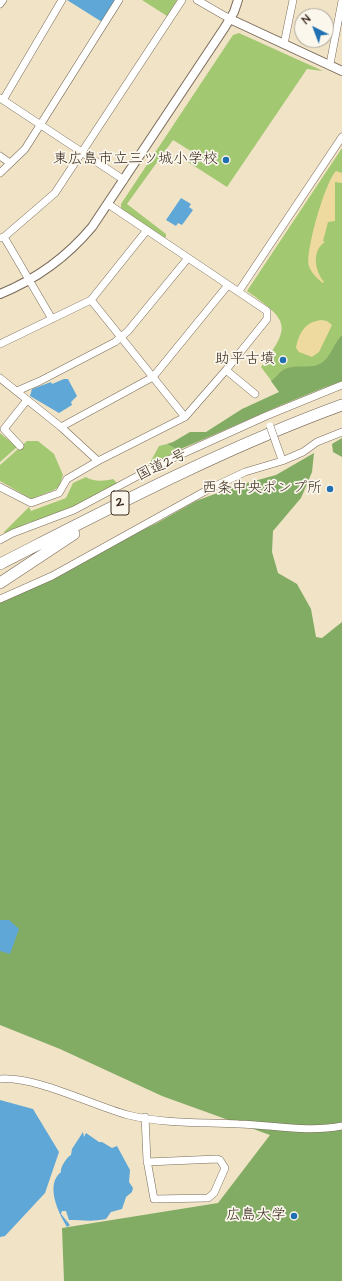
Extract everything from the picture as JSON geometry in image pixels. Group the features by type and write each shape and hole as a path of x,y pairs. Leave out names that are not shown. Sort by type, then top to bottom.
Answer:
{"highway":[{"path":"242,444 342,400"},
{"name":"国道2号","path":"0,564 130,498 242,444 342,404"},
{"path":"242,444 342,410"},
{"path":"0,556 130,498"},
{"path":"0,583 130,498"}],"street":[{"path":"0,4 3,0"},
{"path":"62,0 1,99 124,180"},
{"path":"0,173 26,149 119,0"},
{"path":"52,319 2,237 54,193 182,0"},
{"path":"197,0 230,19 330,64 342,71"},
{"path":"0,294 30,281 58,262 79,242 108,204 230,19 238,0"},
{"path":"284,44 293,0"},
{"path":"330,64 342,1"},
{"path":"238,291 342,137"},
{"path":"0,156 10,163"},
{"path":"0,487 31,503 59,493 67,479 98,461 185,417 226,370 267,319 267,311 108,204"},
{"path":"0,344 91,300 147,230"},
{"path":"17,391 40,381 122,337 188,258"},
{"path":"61,427 153,377 228,285"},
{"path":"91,300 185,417"},
{"path":"226,370 255,394"},
{"path":"0,378 61,427 98,461"},
{"path":"0,540 13,533 74,510 162,463 266,416 342,385"},
{"path":"20,446 2,429 26,400"},
{"path":"266,416 281,459"},
{"path":"0,599 52,576 209,489 245,472 303,452 318,442 342,432"},
{"path":"0,1079 16,1080 47,1088 128,1115 172,1121 305,1129 342,1126"},
{"path":"145,1117 147,1162 154,1199 208,1198 214,1193 224,1168 220,1160 217,1159 147,1162"}],"green space":[{"path":"142,0 177,0 167,16"},
{"path":"239,33 323,71 307,69 227,187 188,162 194,153 173,140 127,204 166,234 166,237 164,238 121,209 121,204 233,35"},
{"path":"342,148 342,376 279,391 261,367 278,342 281,332 281,324 278,317 271,310 247,291"},
{"path":"342,335 342,381 300,397 178,450 167,444 190,432 206,432 242,409 279,392 271,381 282,371 290,367 315,366 320,364 327,358"},
{"path":"0,433 17,447 0,462"},
{"path":"342,438 342,457 333,452 332,444"},
{"path":"27,441 38,441 54,454 63,475 59,487 31,499 0,481 0,465"},
{"path":"167,444 178,450 147,468 159,446"},
{"path":"314,453 312,472 301,498 273,531 272,552 278,573 297,584 311,609 316,637 322,638 342,622 342,1281 64,1281 62,1228 218,1203 270,1135 162,1096 60,1049 0,1025 0,603 69,565 157,523 196,501 236,486 276,475"},
{"path":"86,477 89,479 103,481 113,479 118,484 93,499 34,524 30,522 5,534 4,532 29,507 31,511 66,498 73,483"}],"sand":[{"path":"336,171 342,173 342,183 335,182 335,221 328,222 323,241 325,242 318,250 316,256 318,272 324,282 323,283 311,271 309,266 310,247 322,202"},
{"path":"321,320 327,321 332,325 319,352 312,357 299,352 296,348 301,333 311,323"}],"water":[{"path":"67,0 116,0 102,22"},
{"path":"181,198 191,204 189,207 193,210 182,225 178,223 176,226 166,220"},
{"path":"68,379 77,396 71,402 72,405 59,413 30,396 32,389"},
{"path":"0,920 9,920 19,929 10,954 0,951"},
{"path":"0,1100 33,1109 59,1152 45,1193 5,1236 0,1237"},
{"path":"83,1132 84,1137 86,1133 99,1142 102,1142 112,1148 117,1146 130,1170 129,1182 133,1188 132,1192 126,1197 122,1209 111,1212 106,1219 92,1221 69,1220 66,1211 62,1211 61,1214 70,1225 67,1227 57,1206 53,1191 54,1184 56,1177 61,1172 63,1165 71,1155 72,1149"}],"place":[{"name":"東広島市立三ツ城小学校","path":"226,160"},
{"name":"助平古墳","path":"283,360"},
{"name":"西条中央ポンプ所","path":"330,489"},
{"name":"広島大学","path":"294,1216"}]}
